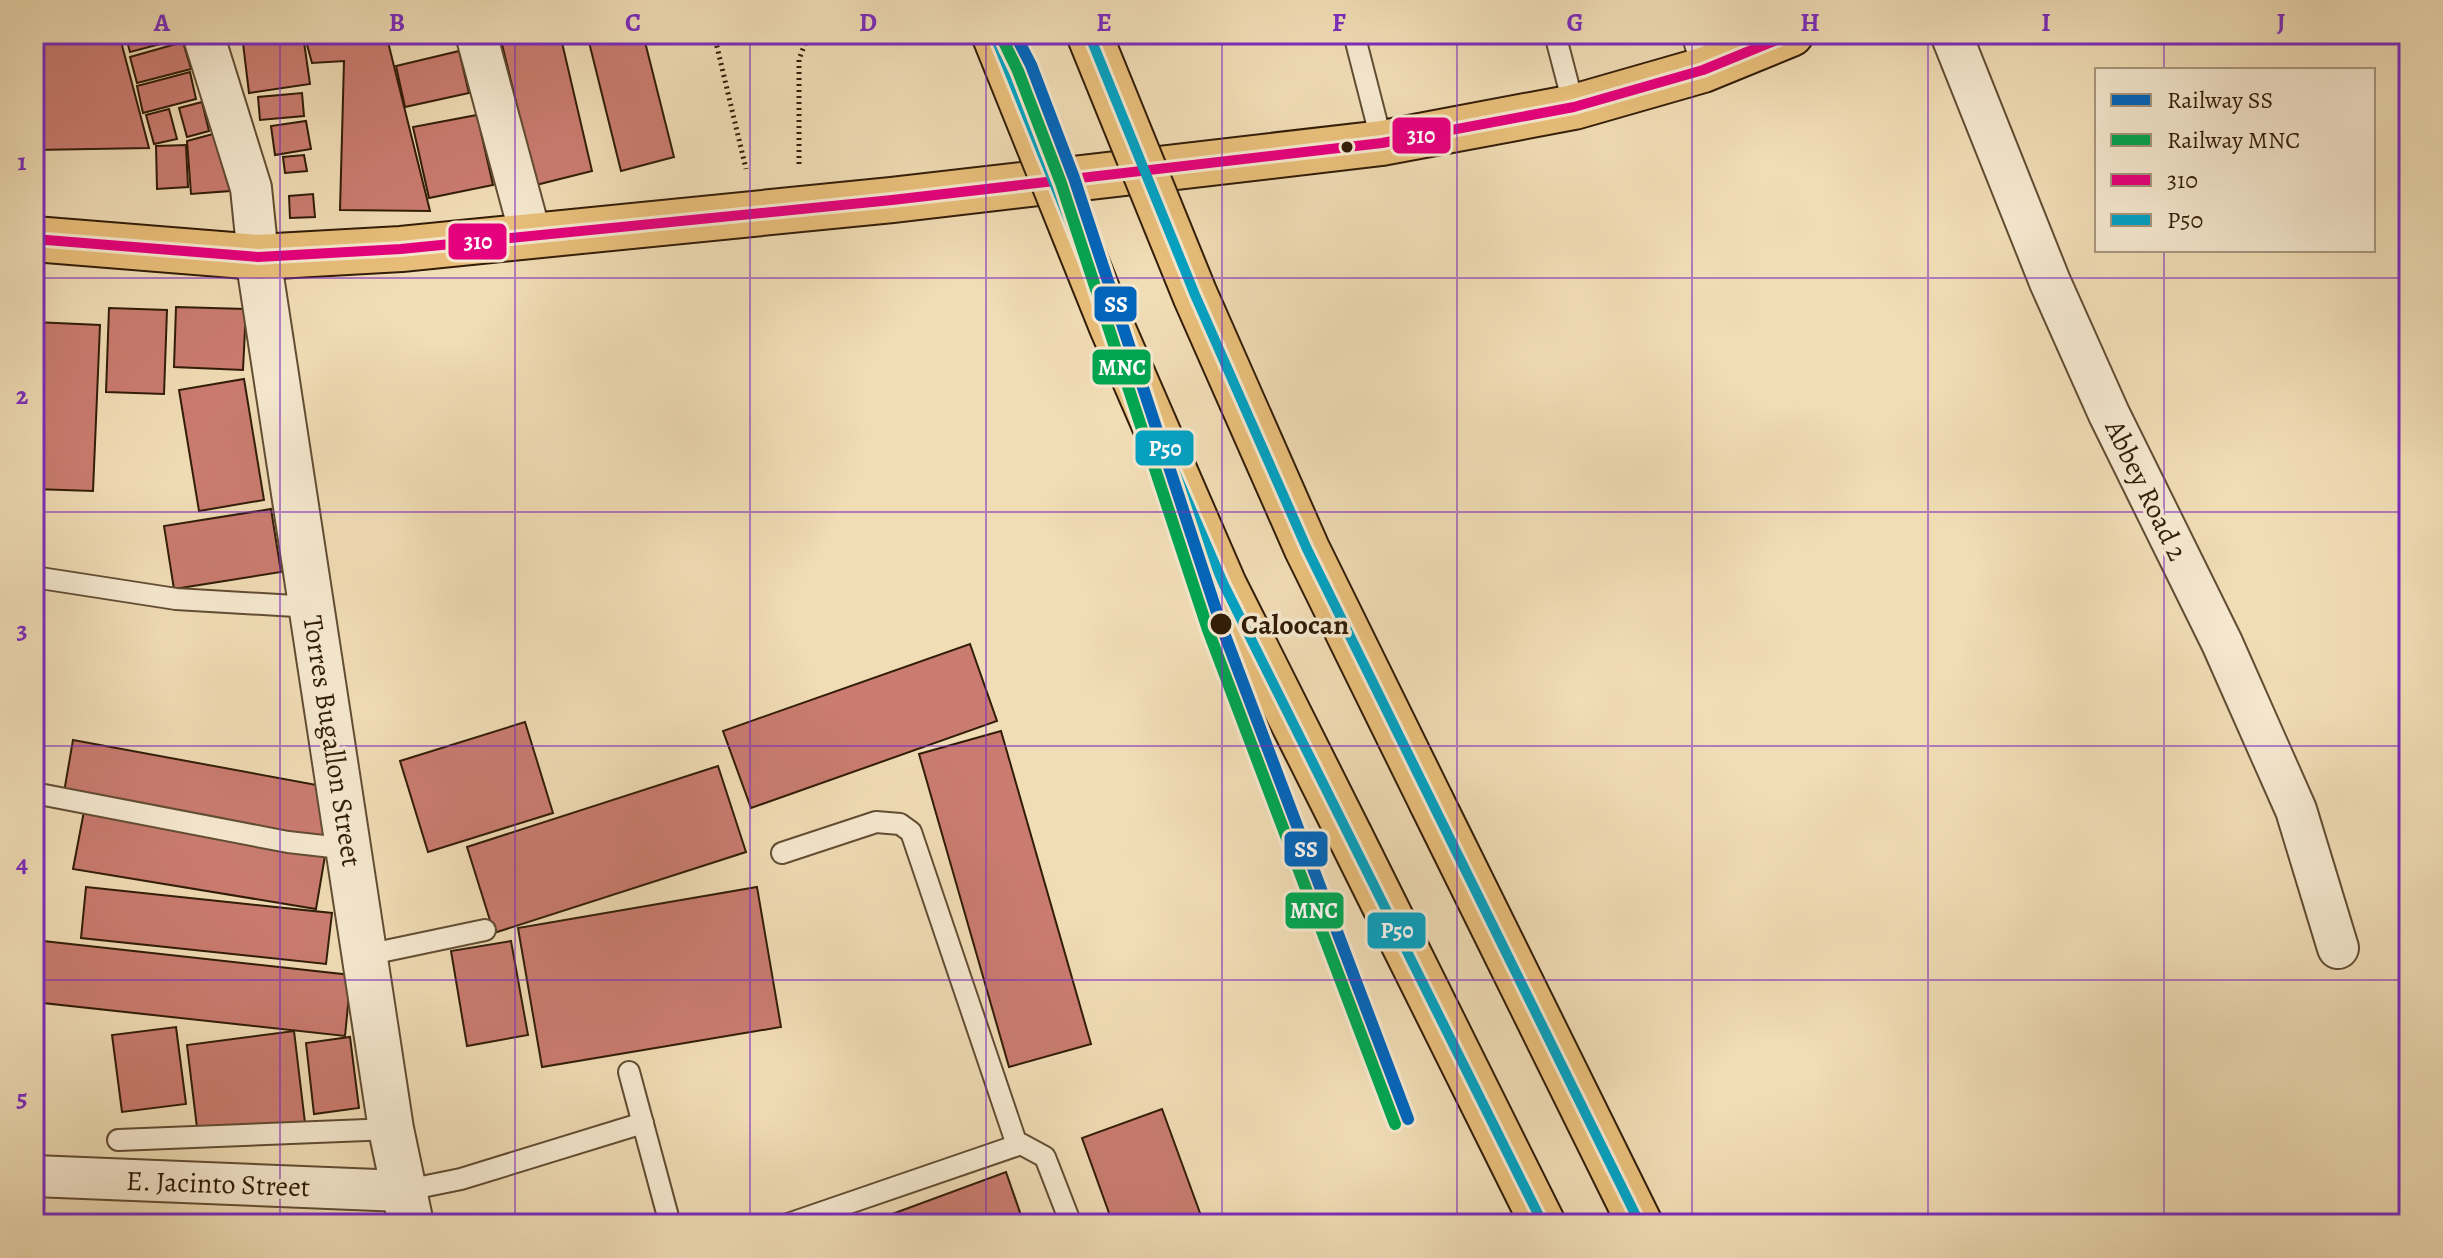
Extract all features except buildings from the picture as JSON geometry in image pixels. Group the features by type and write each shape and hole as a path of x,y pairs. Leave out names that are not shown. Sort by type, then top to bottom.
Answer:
{"highway":[{"path":"994,34 1112,327 1224,585 1543,1224"},
{"path":"1089,34 1195,295 1307,549 1640,1224"},
{"path":"34,239 258,257 531,237 1382,143 1574,107 1698,52 1791,34"}],"street":[{"path":"203,34 251,188 258,257"},
{"path":"476,34 531,237"},
{"name":"Abbey Road 2","path":"1951,34 2056,295 2109,414 2222,643 2296,810 2338,948"},
{"name":"Torres Bugallon Street","path":"258,257 391,1129 406,1208"},
{"name":"E. Jacinto Street","path":"34,1176 406,1208"}],"lane":[{"path":"1354,34 1382,143"},
{"path":"1555,34 1574,107"},
{"path":"34,577 176,599 312,607"},
{"path":"34,793 288,842 350,849"},
{"path":"782,853 876,822 900,824 911,832 1017,1145"},
{"path":"366,955 485,930"},
{"path":"629,1072 670,1224"},
{"path":"406,1208 461,1179 643,1123"},
{"path":"118,1140 391,1129"},
{"path":"788,1224 1017,1145 1033,1148 1045,1157 1071,1224"}],"path":[{"path":"714,34 756,213"},
{"path":"799,209 799,59 809,34"}],"rail line":[{"name":"SS","path":"1015,34 1031,65 1074,178 1221,625 1408,1119"},
{"name":"MNC","path":"1003,40 1061,183 1208,630 1395,1124"}],"transit line":[{"name":"P50","path":"994,34 1112,327 1224,585 1543,1224"},
{"name":"P50","path":"1089,34 1195,295 1307,549 1640,1224"},
{"name":"310","path":"34,239 258,257 401,249 892,200 1382,143 1574,107 1703,70 1791,34"}],"place":[{"name":"Caloocan","path":"1221,624"}]}
